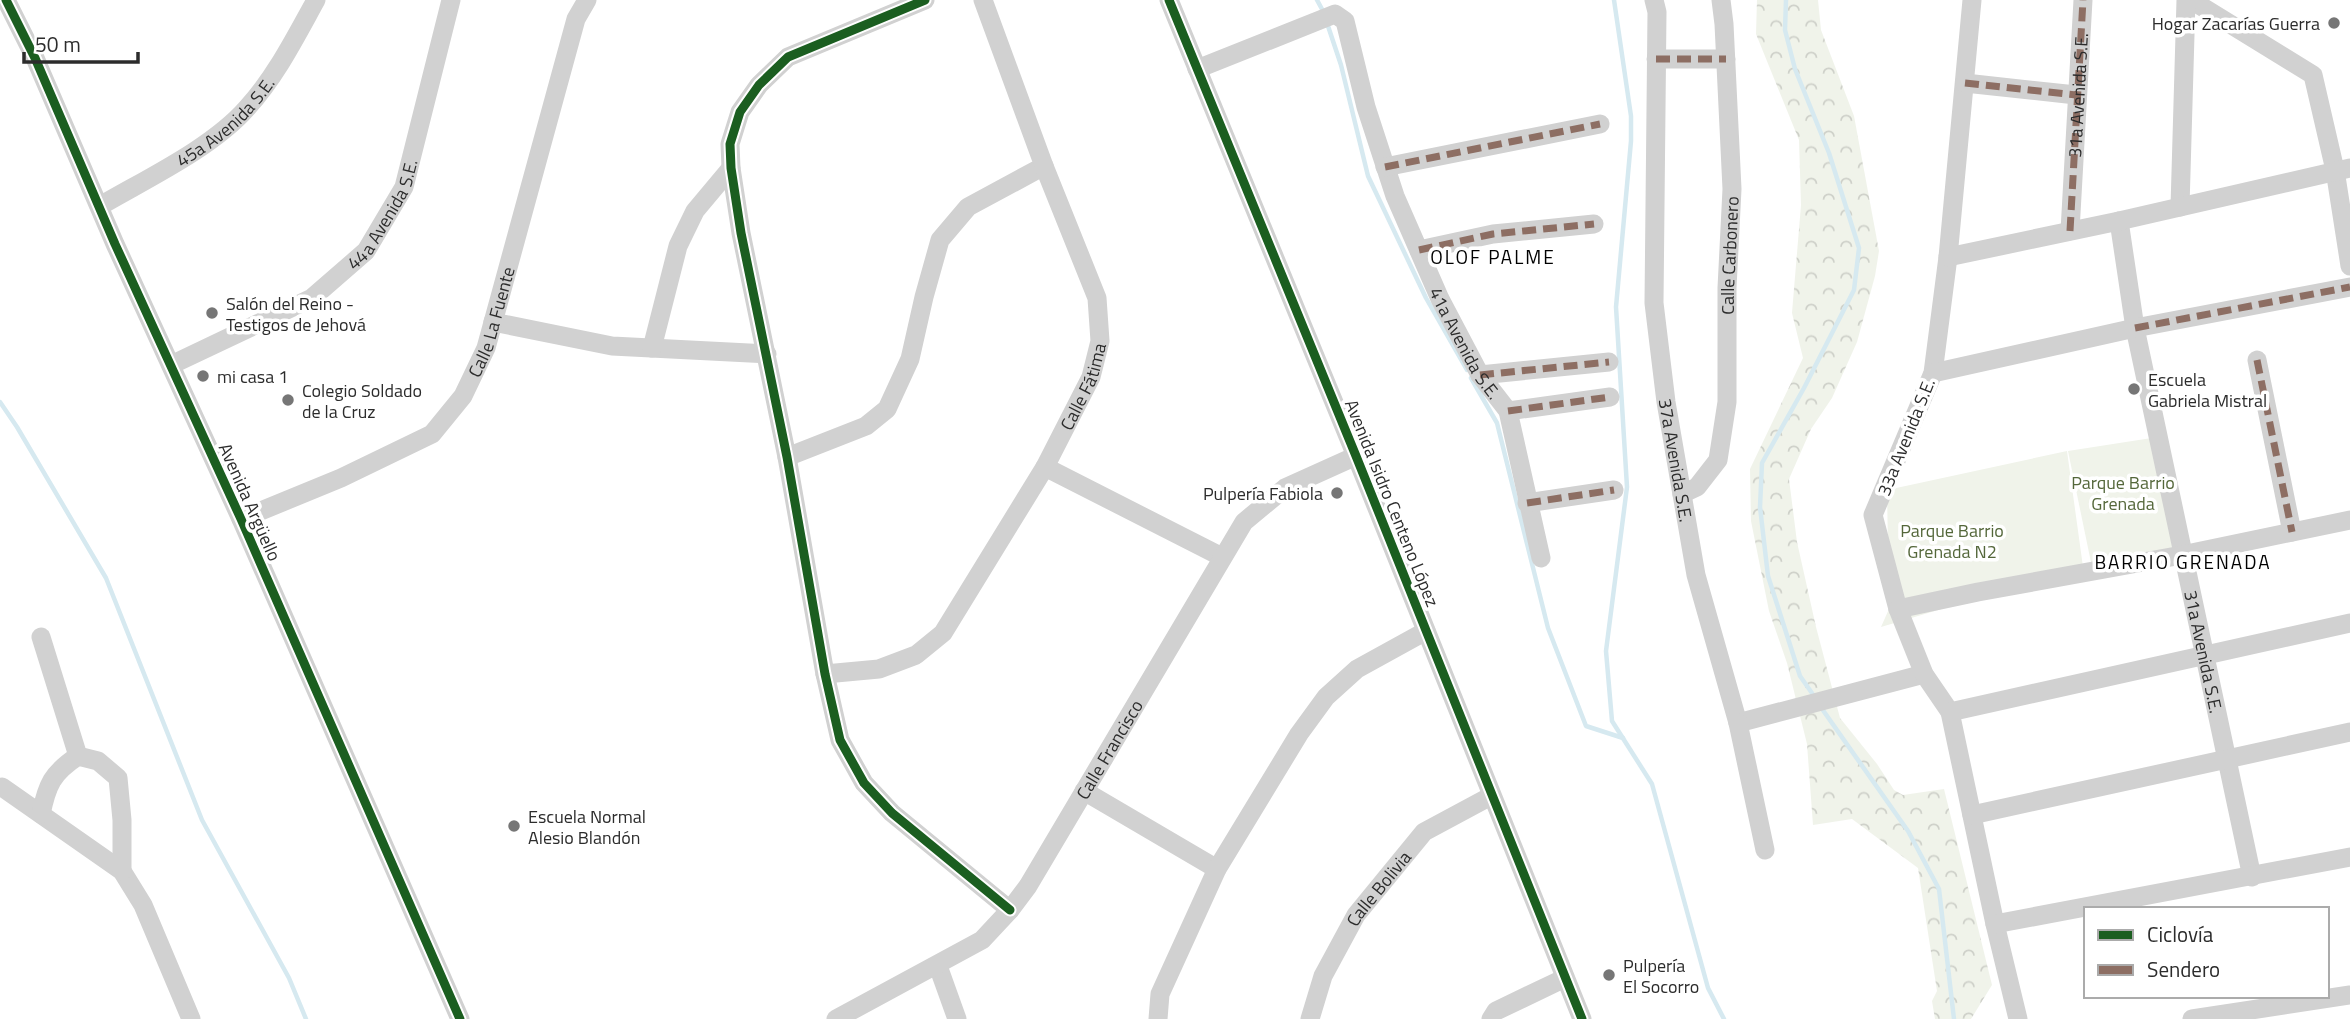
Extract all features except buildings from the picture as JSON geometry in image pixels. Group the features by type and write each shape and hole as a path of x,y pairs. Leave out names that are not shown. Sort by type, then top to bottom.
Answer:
{"street":[{"name":"Avenida Argüello","path":"6,0 35,58 115,244 241,519 460,1019"},
{"name":"45a Avenida S.E.","path":"100,206 198,149 246,110 282,62 316,0"},
{"name":"44a Avenida S.E.","path":"171,365 312,298 366,251 404,187 451,0"},
{"name":"Calle La Fuente","path":"241,519 341,478 432,434 463,396 486,348 576,19 587,0"},
{"path":"925,0 788,57 759,85 740,111 730,144 731,168 741,233 787,457 825,674 840,740 863,783 892,813 1010,910"},
{"name":"Calle Fátima","path":"825,674 879,669 916,655 943,633 1045,467 1091,377 1100,341 1097,298 1044,166 983,0"},
{"name":"Avenida Isidro Centeno López","path":"1169,0 1582,1019"},
{"name":"37a Avenida S.E.","path":"1654,0 1657,12 1654,303 1666,402 1696,575 1738,723 1765,850"},
{"name":"Calle Carbonero","path":"1682,494 1697,487 1718,460 1727,402 1727,288 1732,189 1721,0"},
{"name":"33a Avenida S.E.","path":"1972,0 1948,257 1933,373 1873,515 1898,609 1924,674 1950,712 1994,924 2018,1019"},
{"name":"31a Avenida S.E.","path":"2070,232 2083,0"},
{"path":"2180,207 2189,0 2313,75 2343,169 2350,266"},
{"name":"41a Avenida S.E.","path":"1196,69 1326,17 1345,21 1366,107 1395,196 1440,299 1480,375 1508,411 1541,558"},
{"path":"1656,59 1726,59"},
{"path":"1965,83 2076,95"},
{"path":"1385,167 1600,124"},
{"path":"787,457 866,426 887,409 910,359 940,240 968,207 1044,166"},
{"path":"652,348 678,246 695,211 731,168"},
{"path":"1948,257 2070,232 2343,169"},
{"name":"31a Avenida S.E.","path":"2119,221 2135,328 2252,877"},
{"path":"1419,250 1493,234 1594,224"},
{"path":"1933,373 2135,328 2350,287"},
{"path":"493,322 612,345 767,354"},
{"path":"2257,360 2292,532"},
{"path":"1480,375 1609,362"},
{"path":"1508,411 1610,397"},
{"name":"Calle Francisco","path":"836,1019 982,940 1010,910 1028,886 1244,522 1285,488 1356,456"},
{"path":"1045,467 1222,557"},
{"path":"1527,503 1614,489"},
{"path":"1898,609 2350,520"},
{"path":"1950,712 2350,623"},
{"path":"1158,1019 1160,994 1217,869 1299,734 1326,697 1357,669 1426,631"},
{"path":"41,637 78,756"},
{"path":"1738,723 1924,674"},
{"path":"1972,815 2350,732"},
{"path":"41,814 46,787 63,766 78,756 98,761 118,778 122,820 122,871"},
{"path":"2,787 122,871 143,905 191,1019"},
{"path":"1084,791 1217,869"},
{"name":"Calle Bolivia","path":"1310,1019 1323,976 1364,904 1424,832 1491,796"},
{"path":"2087,907 2350,857"},
{"path":"1994,924 2084,908"},
{"path":"937,966 957,1019"},
{"path":"1491,1019 1496,1011 1565,978"},
{"path":"2192,1019 2308,1011 2350,995"}],"green space":[{"path":"1757,0 1818,0 1821,30 1854,116 1879,251 1857,342 1832,398 1811,429 1789,479 1797,542 1840,718 1894,790 1903,795 1944,789 1992,985 1971,1019 1935,1019 1932,1001 1937,991 1918,868 1852,819 1813,825 1807,744 1787,663 1769,611 1751,521 1750,469 1803,358 1792,313 1801,205 1799,140 1756,34"},
{"name":"Parque Barrio Grenada","path":"2158,437 2182,555 2093,572 2068,451"},
{"name":"Parque Barrio Grenada N2","path":"2067,451 2083,567 1881,627 1889,609 1887,490"}],"waterway":[{"path":"1317,0 1323,11"},
{"path":"1614,0 1631,116 1631,141 1616,307 1627,487 1606,651 1612,721 1652,784 1708,988 1724,1019"},
{"path":"1786,0 1785,30 1795,69 1829,153 1859,248 1854,290 1762,463 1760,507 1768,576 1800,676 1814,696"},
{"path":"1327,23 1341,65 1368,176 1426,298 1467,370"},
{"path":"1471,378 1497,423 1548,628 1586,726 1623,738"},
{"path":"0,402 106,578 202,820 289,978 306,1019"},
{"path":"1820,706 1908,831 1939,889 1954,1019"}],"marked path":[{"path":"2070,231 2083,0"},
{"path":"1656,59 1726,59"},
{"path":"1965,83 2076,95"},
{"path":"1385,167 1600,124"},
{"path":"1419,250 1493,234 1594,224"},
{"path":"2135,328 2350,287"},
{"path":"2257,360 2292,532"},
{"path":"1480,375 1609,362"},
{"path":"1508,411 1610,397"},
{"path":"1527,503 1614,490"}],"cycle path":[{"path":"6,0 35,58 115,244 241,519 460,1019"},
{"path":"925,0 788,57 759,85 740,112 730,144 731,168 741,233 787,457 825,674 840,740 864,783 892,813 1010,910"},
{"path":"1169,0 1582,1019"}],"place":[{"name":"Hogar Zacarías Guerra","path":"2334,23"},
{"name":"Salón del Reino - Testigos de Jehová","path":"212,313"},
{"name":"mi casa 1","path":"203,376"},
{"name":"Escuela Gabriela Mistral","path":"2134,389"},
{"name":"Colegio Soldado de la Cruz","path":"288,400"},
{"name":"Pulpería Fabiola","path":"1337,493"},
{"name":"Escuela Normal Alesio Blandón","path":"514,826"},
{"name":"Pulpería El Socorro","path":"1609,975"}],"district":[{"name":"OLOF PALME","path":"1493,256"},
{"name":"BARRIO GRENADA","path":"2183,561"}]}
